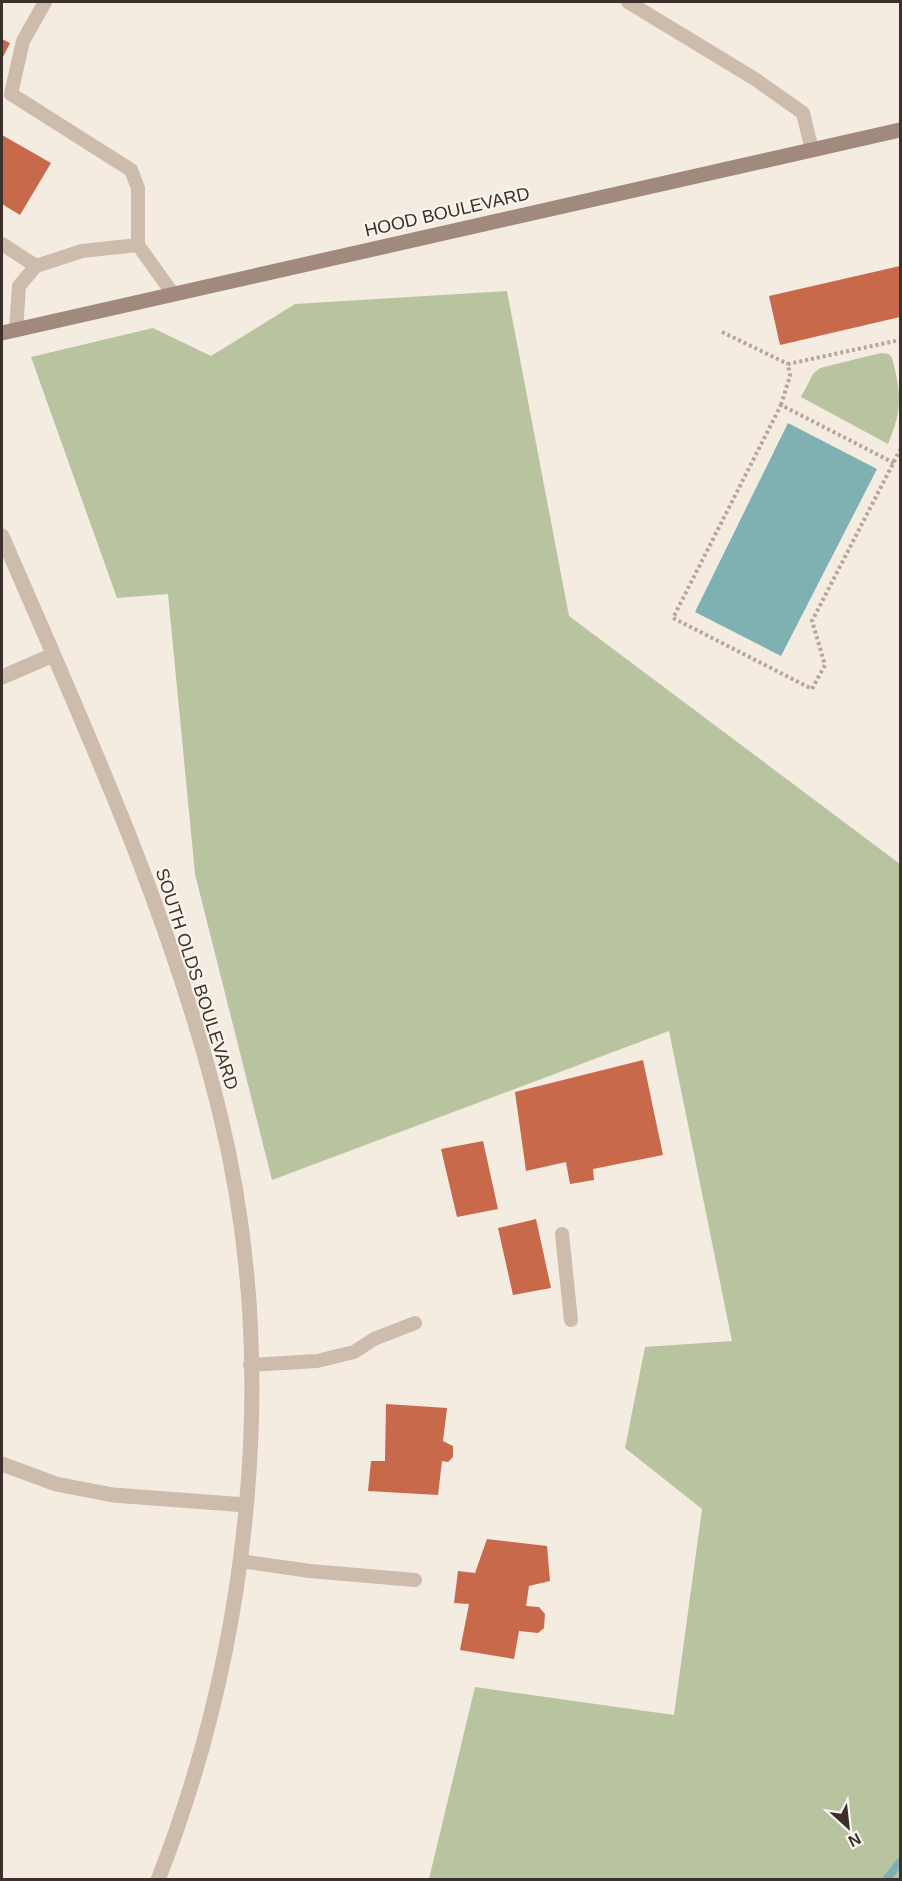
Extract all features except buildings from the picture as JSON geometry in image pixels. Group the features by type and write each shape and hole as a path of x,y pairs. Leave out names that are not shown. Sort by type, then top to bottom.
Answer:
{"street":[{"name":"HOOD BOULEVARD","path":"9,331 900,130"},
{"name":"SOUTH OLDS BOULEVARD","path":"2,536 54,655 135,854 201,1041 221,1117 232,1174 247,1281 251,1407 246,1505 237,1592 217,1690 182,1817 158,1880"},
{"path":"2,677 54,655"},
{"path":"2,1464 56,1484 113,1495 246,1505"}],"lane":[{"path":"45,2 23,41 11,94 131,171 138,188 138,245 173,294"},
{"path":"628,2 755,79 803,113 812,150"},
{"path":"2,244 36,266"},
{"path":"9,331 19,286 36,266 82,251 138,245"},
{"path":"562,1234 571,1320"},
{"path":"250,1365 316,1361 354,1352 374,1339 415,1323"},
{"path":"240,1561 310,1571 415,1580"}],"path":[{"path":"722,332 788,364 900,340"},
{"path":"788,364 790,376 781,405 673,618 812,689 825,665 812,621 900,450"},
{"path":"781,405 894,463"}],"green space":[{"path":"507,291 569,616 900,864 900,1879 429,1879 475,1687 674,1715 702,1509 625,1448 645,1347 732,1341 669,1031 272,1180 195,874 168,594 117,598 31,357 153,328 211,356 295,304"},
{"path":"881,353 889,354 892,358 899,393 896,422 888,444 801,397 813,374 820,368"}],"water":[{"path":"788,423 877,469 781,656 695,612"}],"waterway":[{"path":"886,1880 900,1862"}]}
